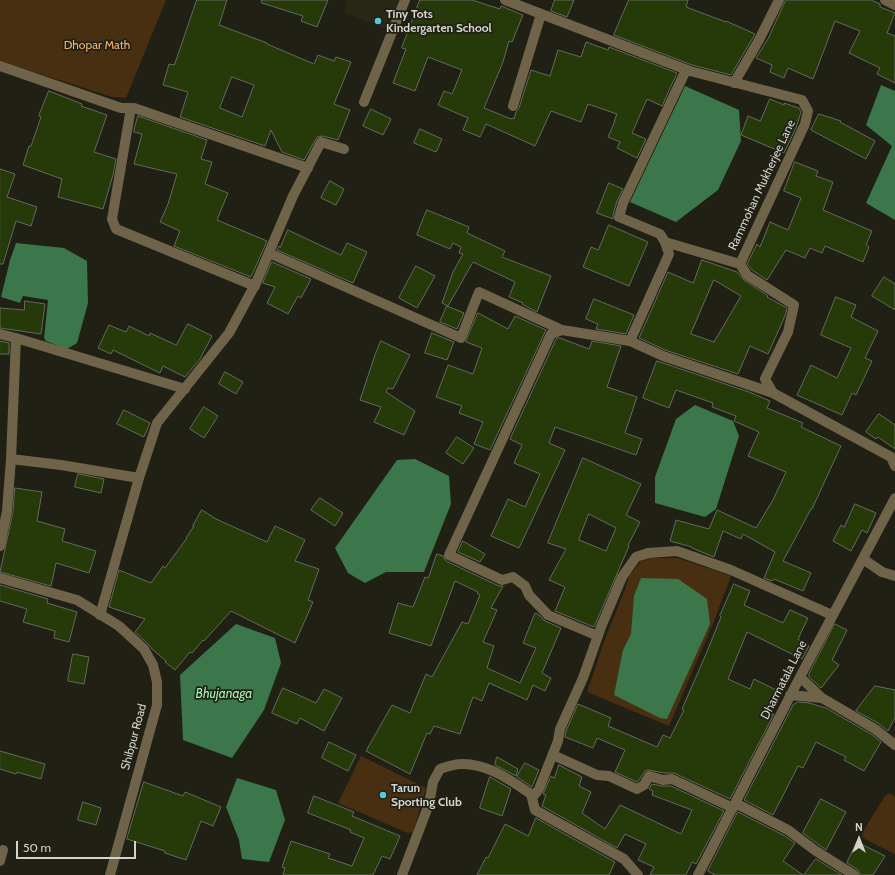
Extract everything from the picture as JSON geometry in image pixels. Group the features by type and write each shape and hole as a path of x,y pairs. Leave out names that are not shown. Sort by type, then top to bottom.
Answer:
{"street":[{"path":"364,102 405,0"},
{"name":"Rammohan Mukherjee Lane","path":"505,0 686,70 802,100 808,111 805,124 740,264 747,275 794,305 788,332 765,379 773,393"},
{"path":"734,83 759,40 779,0"},
{"path":"885,0 895,5"},
{"path":"513,106 540,14"},
{"path":"0,66 121,108 134,108 308,168"},
{"path":"630,341 669,254 665,242 660,234 619,217 623,203 686,70"},
{"path":"131,108 112,219 116,229 255,286"},
{"path":"100,615 139,478 157,423 230,333 255,286 292,196 321,142 344,149"},
{"path":"665,242 740,264"},
{"path":"269,253 460,338 479,292 562,330 630,341 663,356 773,393 891,457 895,466"},
{"path":"562,330 551,334 449,555 502,580 513,577 524,586 529,595 548,616 598,636"},
{"path":"0,334 185,389"},
{"path":"0,546 7,511 11,459 16,338"},
{"path":"11,459 61,465 139,478"},
{"name":"Dharmatala Lane","path":"698,875 790,695 895,498"},
{"path":"532,798 539,789 553,755 558,742 560,729 583,678 622,577 636,557 648,553 677,551 731,570 832,616"},
{"path":"863,559 882,572 895,576"},
{"name":"Shibpur Road","path":"0,578 77,600 119,626 144,649 153,665 157,682 157,705 110,875"},
{"path":"800,677 822,698 875,729 895,745"},
{"path":"790,695 822,698"},
{"path":"553,755 597,775 609,776 637,789 644,785 649,776 663,780 672,779 788,830 816,851 854,875"},
{"path":"402,875 429,804 433,782 440,769 460,764 481,766 510,780 531,794 535,810 624,859 638,875"},
{"path":"0,861 3,850"}],"shaded area":[{"name":"Tiny Tots Kindergarten School","path":"348,0 399,0 387,29 344,13"}],"green space":[{"name":"Dhopar Math","path":"0,0 166,0 126,98 112,97 0,61"},
{"path":"650,558 678,558 731,576 714,621 669,726 587,692 629,576 641,561"},
{"name":"Tarun Sporting Club","path":"361,756 426,788 413,832 408,833 338,803"},
{"path":"890,793 895,797 895,854 863,838 862,833 885,796"}],"water":[{"path":"881,85 895,91 895,220 866,203 892,146 866,125"},
{"path":"685,86 739,110 741,141 718,190 676,222 630,202"},
{"path":"16,243 64,248 87,261 88,303 77,343 67,349 46,341 44,338 48,300 23,296 20,303 1,297 10,260"},
{"path":"695,405 733,421 739,436 716,509 705,517 655,503 655,477 676,419"},
{"path":"415,459 449,476 451,504 424,572 386,572 365,583 348,573 335,548 397,460"},
{"path":"641,578 678,579 707,599 710,624 667,719 660,718 614,695 623,650 631,634 634,596"},
{"name":"Bhujanaga","path":"236,624 275,638 281,663 264,710 232,758 183,740 180,675"},
{"path":"237,778 276,790 285,820 269,862 242,859 239,840 226,807"}],"building":[{"path":"197,0 227,0 219,25 267,43 314,64 318,55 334,61 336,57 351,62 334,104 350,110 338,140 323,136 317,137 304,160 282,152 271,130 265,146 180,117 188,92 163,85 169,64 174,65","holes":["232,77 254,85 242,117 220,108"]},
{"path":"262,0 328,0 317,27 301,21 303,16 262,3"},
{"path":"420,0 472,0 500,9 501,6 523,15 512,42 509,41 503,62 484,108 511,119 514,119 519,108 531,70 550,76 558,50 581,57 586,42 608,50 609,47 677,73 662,106 647,99 632,133 646,139 637,158 617,148 620,142 608,137 617,114 588,104 581,122 551,111 535,146 486,124 480,137 463,130 468,118 438,105 444,91 452,94 462,70 428,57 415,91 393,83 406,49 402,48"},
{"path":"555,0 574,0 567,17 551,11"},
{"path":"629,0 688,0 686,7 726,21 755,34 731,75 692,65 614,35"},
{"path":"786,0 871,0 880,4 880,7 895,13 887,33 895,36 895,83 877,74 880,68 849,53 860,31 835,21 813,79 788,68 784,78 770,72 772,65 756,58 768,39"},
{"path":"49,91 82,104 81,106 107,115 94,152 116,159 103,209 58,197 62,179 23,165 29,146 31,146 41,117 39,116"},
{"path":"770,99 784,105 784,103 799,108 801,112 796,128 784,153 741,135 748,116 760,121"},
{"path":"371,109 391,119 383,135 363,126"},
{"path":"819,114 841,121 840,122 875,141 866,159 811,130"},
{"path":"138,116 207,140 201,159 212,162 205,184 228,193 217,220 267,241 251,277 174,246 180,231 160,222 168,204 177,174 134,164 142,134 134,132"},
{"path":"420,129 442,139 436,152 414,143"},
{"path":"795,162 818,171 816,176 833,182 823,210 872,231 866,245 869,247 863,262 825,246 822,253 810,248 805,258 786,250 767,280 752,270 747,264 757,244 760,247 770,222 788,230 801,198 784,191"},
{"path":"0,169 15,174 7,197 37,207 31,226 16,221 3,264 0,264"},
{"path":"330,181 344,189 336,205 321,198"},
{"path":"609,183 623,189 617,201 613,219 597,213"},
{"path":"427,210 469,227 467,233 505,251 502,257 551,276 537,312 522,304 523,303 509,297 515,282 473,262 448,306 442,303 453,272 463,254 459,253 461,247 453,243 450,249 417,235"},
{"path":"609,225 648,242 629,286 583,267 591,247 598,250"},
{"path":"288,230 341,255 347,243 367,252 353,283 277,250"},
{"path":"702,260 737,272 744,280 768,296 767,297 787,308 785,316 768,354 750,346 738,374 665,350 639,338 668,272 693,283","holes":["714,280 741,296 714,342 691,334"]},
{"path":"272,262 311,279 301,298 298,296 288,314 267,303 275,287 263,283"},
{"path":"416,266 435,276 417,308 399,298"},
{"path":"884,277 895,284 895,310 872,296"},
{"path":"836,297 856,305 851,317 878,331 865,358 872,361 856,395 852,393 842,415 797,395 811,365 837,378 851,348 821,335"},
{"path":"594,299 634,315 626,334 596,329 598,324 586,319"},
{"path":"25,301 45,304 41,334 0,328 0,308 24,310"},
{"path":"447,306 464,313 457,329 440,322"},
{"path":"478,313 508,329 515,316 546,330 490,450 474,444 483,422 459,413 462,406 436,397 448,365 473,374 482,348 466,342"},
{"path":"188,324 212,336 200,359 185,377 163,366 160,373 113,350 111,354 98,348 109,325 126,332 129,326 149,336 150,333 176,345"},
{"path":"432,333 454,342 447,360 425,353"},
{"path":"560,338 589,349 592,341 621,346 607,387 637,397 625,433 642,439 636,455 555,427 549,443 565,450 519,548 491,536 508,499 525,507 540,474 514,463 522,445 510,439 556,339"},
{"path":"0,341 9,343 9,354 0,354"},
{"path":"381,341 410,355 393,389 388,388 386,392 415,411 404,435 374,422 381,407 360,400"},
{"path":"657,361 749,392 770,401 767,408 803,423 801,427 841,446 812,509 783,561 811,573 803,591 774,579 772,581 764,578 775,552 743,534 741,539 723,531 714,557 692,547 670,541 676,520 709,529 717,510 756,528 773,500 786,472 748,456 759,432 734,421 736,416 712,407 713,403 676,390 669,408 643,398"},
{"path":"225,372 243,382 236,394 219,384"},
{"path":"204,407 218,416 204,438 190,429"},
{"path":"124,410 150,423 144,437 117,424"},
{"path":"879,414 895,425 895,449 878,437 876,439 866,432"},
{"path":"457,437 474,448 463,464 446,453"},
{"path":"583,458 641,484 626,515 640,522 628,545 629,546 594,627 555,611 565,587 549,580 566,549 548,543","holes":["589,514 616,528 606,551 579,540"]},
{"path":"78,474 104,479 101,493 75,487"},
{"path":"15,488 42,492 37,521 65,529 62,541 96,551 89,573 56,563 51,586 0,572 13,512"},
{"path":"320,498 343,513 335,526 311,510"},
{"path":"855,504 876,513 867,533 862,530 851,551 833,541 841,525 844,527"},
{"path":"202,510 216,519 267,542 275,526 305,540 295,561 319,569 308,600 313,602 295,643 231,611 192,653 190,652 175,670 135,632 145,619 109,607 119,570 151,583 163,566 165,568 187,538"},
{"path":"463,541 485,554 480,562 458,552"},
{"path":"437,554 443,556 446,561 499,586 503,586 491,608 497,610 483,642 494,646 487,668 520,683 536,648 523,643 535,613 545,621 561,628 542,673 551,678 545,691 533,685 527,700 489,683 482,701 473,697 460,734 434,726 430,734 427,733 410,774 366,751 392,705 410,713 426,674 432,677 462,622 468,624 480,595 477,593 478,592 455,581 431,646 389,633 398,603 413,607 425,577 428,578"},
{"path":"734,584 750,591 744,605 783,623 790,610 808,618 798,639 809,646 802,659 747,632 728,679 750,689 754,679 782,693 771,715 774,714 730,799 674,773 648,770 645,771 637,782 615,772 625,750 597,738 593,748 565,737 566,731 578,704 611,718 608,726 657,747 663,735 670,738 684,710 682,709"},
{"path":"0,585 48,599 47,603 77,612 69,642 54,638 55,631 23,622 27,609 0,601"},
{"path":"835,624 847,630 832,660 839,665 821,688 809,677 809,674"},
{"path":"73,654 89,657 84,684 68,681"},
{"path":"875,686 895,690 895,718 888,731 878,723 856,711"},
{"path":"283,688 316,703 324,689 342,698 324,731 300,718 297,724 272,713"},
{"path":"798,702 809,703 826,708 871,734 881,742 864,771 844,760 846,757 816,742 803,768 798,766 773,815 744,800 793,705"},
{"path":"329,742 356,755 348,771 322,758"},
{"path":"0,751 45,764 41,779 0,769"},
{"path":"497,757 518,769 516,776 495,765"},
{"path":"525,763 539,770 532,787 517,777"},
{"path":"559,765 582,777 579,786 591,792 582,813 605,829 620,805 681,834 692,810 652,795 653,791 649,789 652,784 671,786 724,811 696,864 692,862 686,875 650,875 654,867 638,860 646,844 625,834 617,848 542,806 546,795 543,794 551,776 554,778"},
{"path":"490,777 511,789 502,816 480,808"},
{"path":"144,782 183,796 185,792 221,807 213,826 201,821 186,860 165,853 165,851 127,839"},
{"path":"314,796 354,812 352,816 400,836 390,859 382,856 373,875 283,875 285,868 282,867 291,841 330,854 328,858 352,866 364,838 350,832 351,830 308,813"},
{"path":"821,799 846,812 826,850 803,833"},
{"path":"83,802 101,808 96,825 78,820"},
{"path":"738,812 785,836 795,843 783,861 803,875 715,875 708,871"},
{"path":"536,818 615,862 609,875 477,875 486,857 488,858 505,824 528,836"},
{"path":"857,842 885,856 873,875 860,875 858,870 847,863"},
{"path":"816,859 842,875 804,875"}],"place":[{"name":"Tiny Tots Kindergarten School","path":"378,21"},
{"name":"Tarun Sporting Club","path":"383,795"}]}
